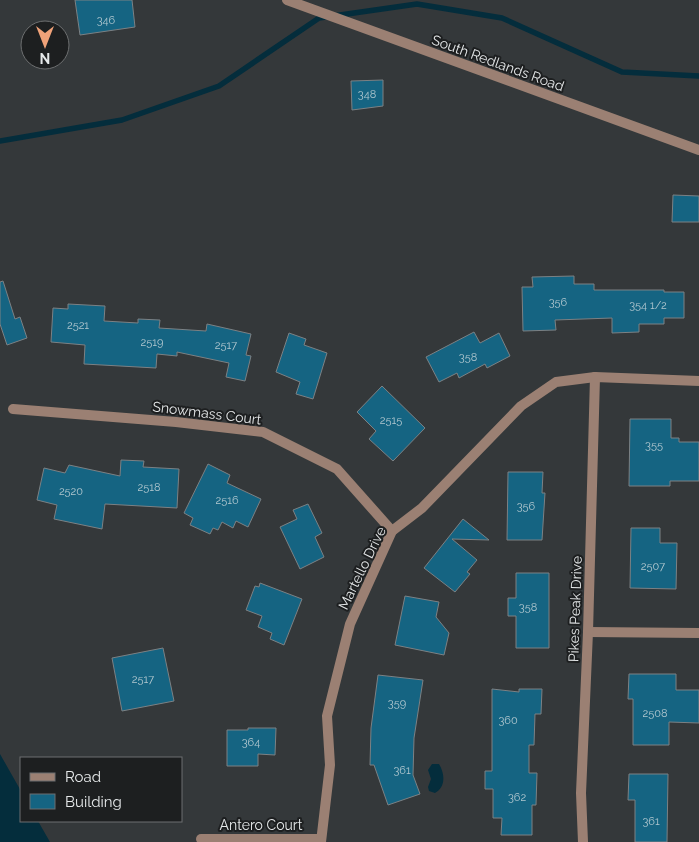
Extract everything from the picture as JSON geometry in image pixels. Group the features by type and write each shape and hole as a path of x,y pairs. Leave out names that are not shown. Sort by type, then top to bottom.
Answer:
{"street":[{"name":"South Redlands Road","path":"287,0 699,150"},
{"name":"Martello Drive","path":"321,840 330,765 327,716 350,624 392,531 422,508 521,406 556,382 594,377 699,381"},
{"name":"Pikes Peak Drive","path":"583,842 581,793 588,632 594,377"},
{"name":"Snowmass Court","path":"13,409 176,422 263,432 337,469 392,531"},
{"path":"588,632 699,633"},
{"name":"Antero Court","path":"201,838 321,840"}],"water":[{"path":"0,754 20,789 20,822 39,822 50,842 0,842"},
{"path":"432,764 439,764 443,776 443,784 435,793 429,791 428,787 431,779 428,770"}],"building":[{"path":"75,0 132,0 135,27 80,35"},
{"path":"383,80 383,106 352,110 351,81"},
{"path":"673,195 699,196 699,222 672,222"},
{"path":"574,276 574,284 594,284 594,290 664,290 664,292 684,292 684,318 664,318 664,324 639,324 639,332 612,333 612,318 555,320 556,330 523,331 522,287 533,287 532,277"},
{"path":"3,281 15,319 20,317 27,338 7,345 0,324 0,282"},
{"path":"68,304 105,306 104,321 138,323 138,319 160,320 159,328 206,331 207,324 251,334 246,355 251,356 245,381 226,377 229,363 177,352 177,356 157,354 156,368 84,364 85,345 51,342 53,308 68,309"},
{"path":"474,332 480,343 499,333 510,356 487,368 485,364 459,378 457,373 439,382 426,357"},
{"path":"289,333 306,339 304,345 327,353 313,399 296,394 300,382 276,372"},
{"path":"382,386 425,428 393,461 369,439 376,431 357,412"},
{"path":"630,419 671,419 671,438 679,438 679,442 699,442 699,481 670,481 670,486 629,486"},
{"path":"121,460 144,461 143,467 179,469 177,508 105,504 102,529 54,519 57,505 37,500 44,468 65,473 69,465 120,476"},
{"path":"208,464 230,475 227,483 261,499 248,527 236,521 233,528 222,522 218,530 213,528 210,534 190,525 193,518 184,513"},
{"path":"508,472 543,472 542,493 545,493 542,540 507,540"},
{"path":"308,504 322,533 315,537 324,557 300,569 280,527 297,519 293,510"},
{"path":"463,519 489,540 452,539 477,560 467,572 470,574 455,592 424,568"},
{"path":"631,528 660,528 660,543 677,543 676,589 630,588"},
{"path":"516,573 549,573 549,648 516,648 516,616 508,616 508,598 516,598"},
{"path":"260,583 302,599 284,645 270,639 272,633 258,627 262,616 246,610 255,586 259,587"},
{"path":"405,596 439,602 436,617 449,633 444,655 395,645"},
{"path":"163,648 174,701 122,711 112,658"},
{"path":"629,674 676,674 676,690 699,690 699,723 669,722 669,745 633,745 633,699 628,699"},
{"path":"378,675 423,680 414,738 413,775 420,794 388,805 374,765 370,765 371,728"},
{"path":"492,689 519,692 519,689 542,689 541,714 535,714 534,745 529,745 529,773 537,773 536,805 532,805 532,835 501,835 502,818 493,818 493,789 485,789 485,771 492,771"},
{"path":"248,728 276,728 275,755 258,754 258,766 227,766 227,730 248,730"},
{"path":"629,774 668,774 667,842 635,842 635,800 628,800"}],"waterway":[{"path":"0,141 122,120 219,86 319,18 417,4 502,18 622,72 699,76"}]}
